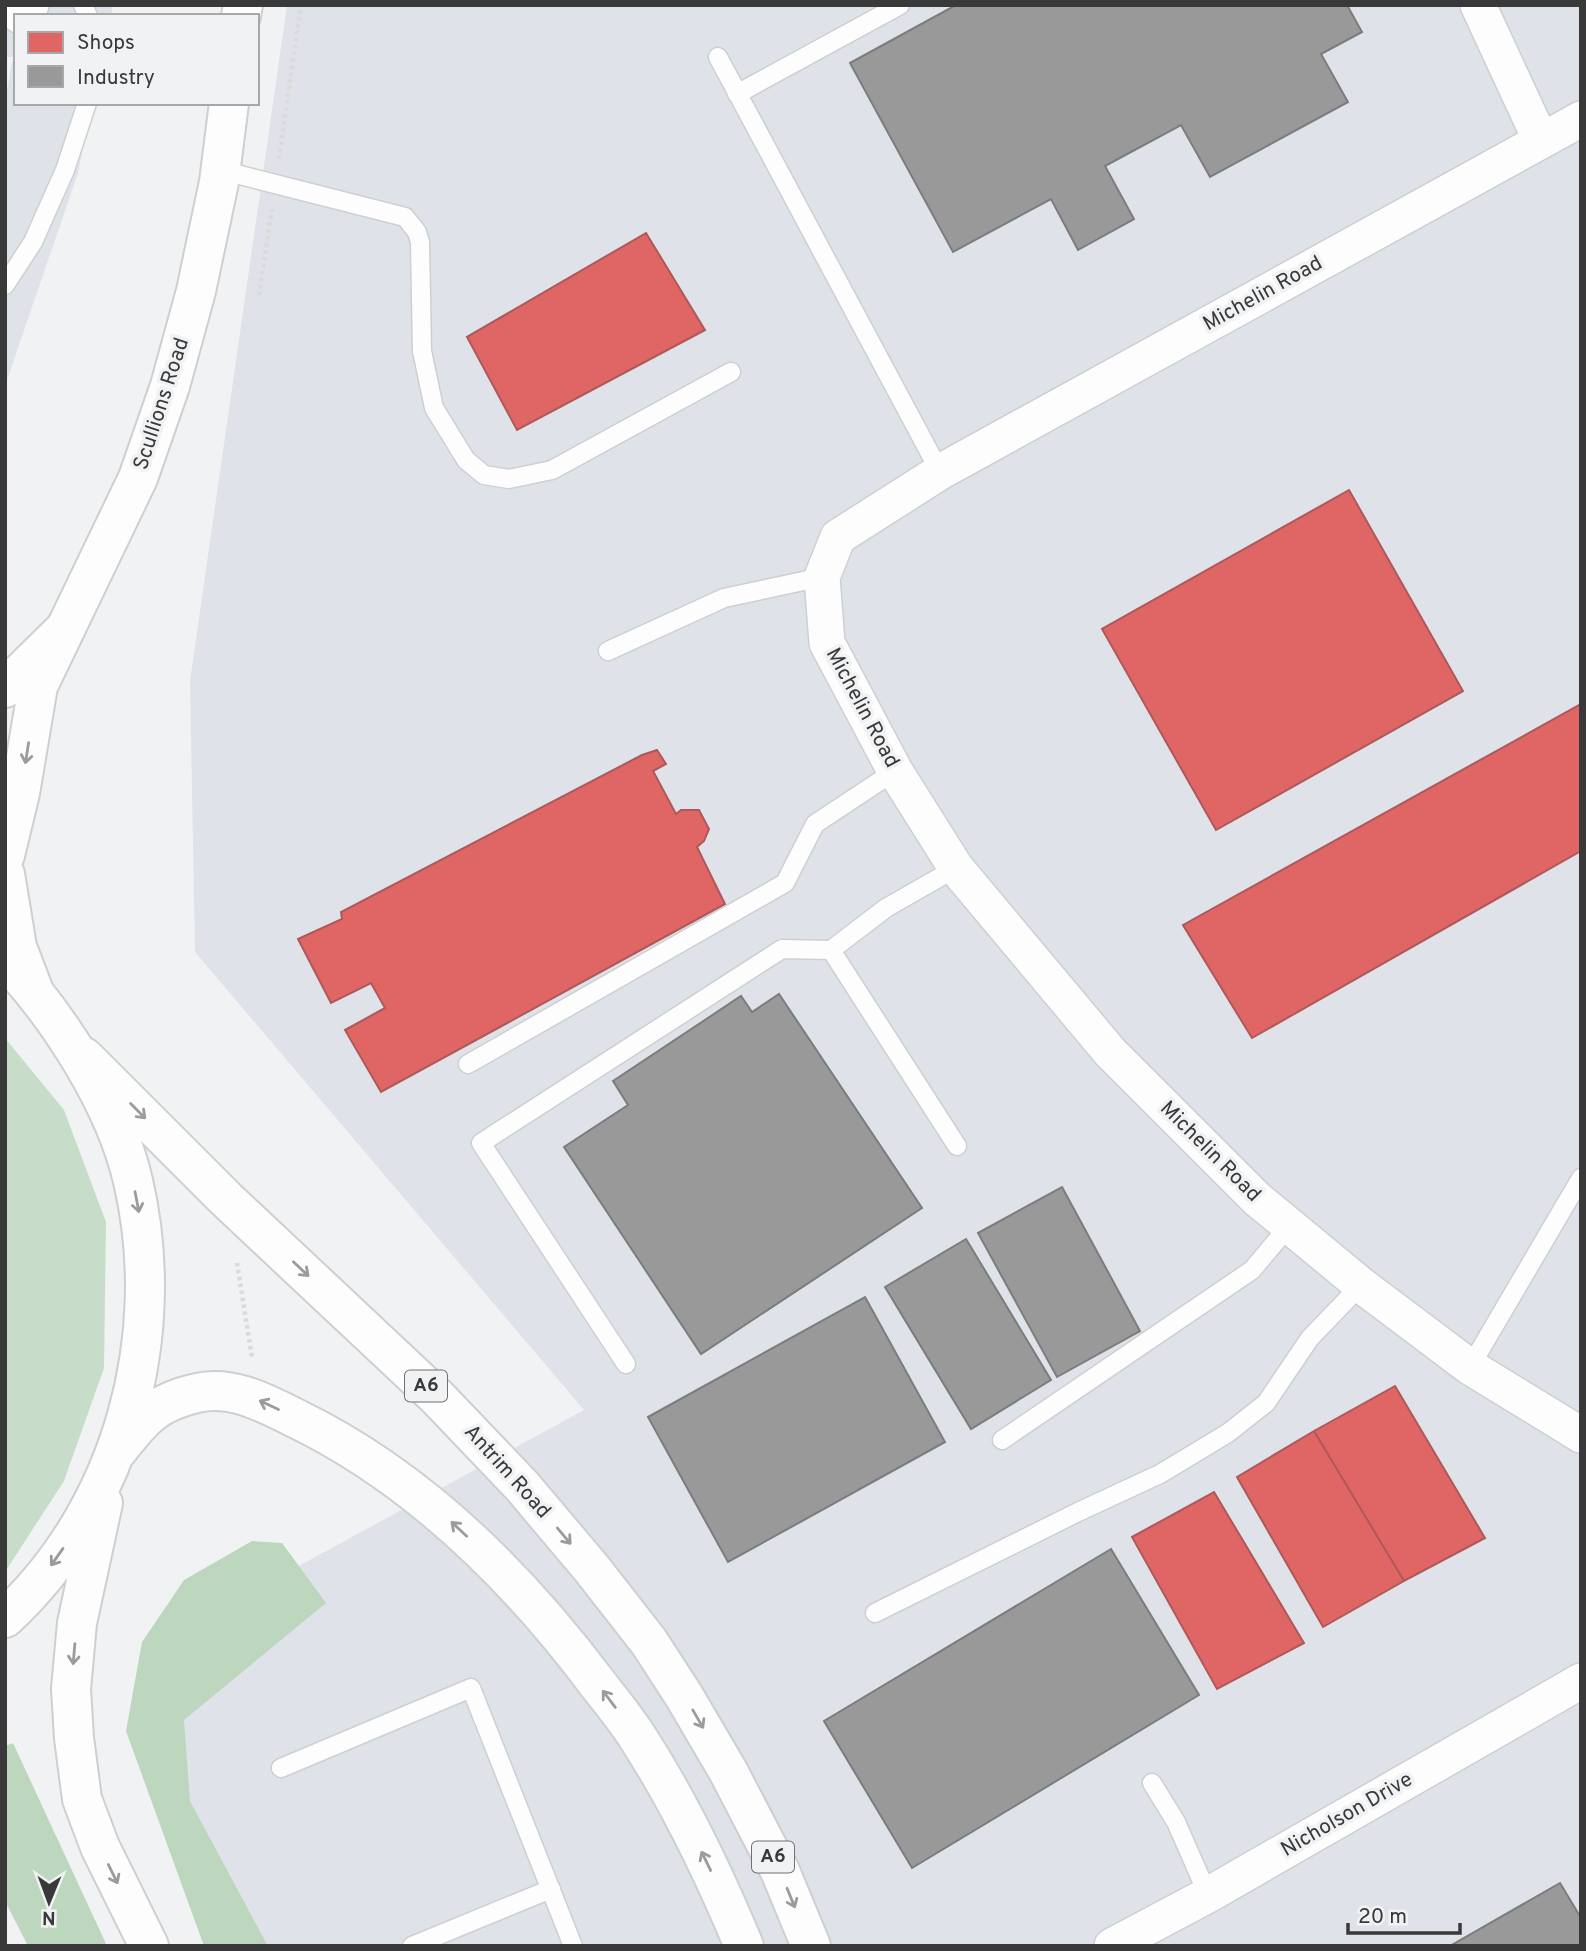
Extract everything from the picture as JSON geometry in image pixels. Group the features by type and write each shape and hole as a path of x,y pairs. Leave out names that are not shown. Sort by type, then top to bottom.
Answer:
{"main road":[{"name":"Scullions Road","path":"22,687 66,628 138,478 170,386 196,291 220,170 229,105"},
{"path":"5,719 22,687"},
{"path":"5,855 20,793 22,687"},
{"path":"5,874 17,947 33,989"},
{"name":"A6","path":"5,959 33,989 73,1045 116,1132 133,1179 142,1226 146,1279 144,1334 135,1387 114,1458"},
{"name":"Antrim Road","path":"73,1045 226,1199 437,1397 522,1486 592,1569 649,1642 709,1739 780,1871 811,1946"},
{"name":"A6","path":"5,1618 43,1577 78,1528 114,1458 142,1420 163,1403 199,1392 232,1392 259,1401 321,1430 389,1475 451,1521 505,1572 570,1647 637,1736 674,1797 724,1898 744,1946"},
{"path":"114,1458 77,1623 71,1689 74,1738 82,1799 100,1847 149,1946"}],"street":[{"path":"1478,5 1541,141"},
{"name":"Michelin Road","path":"1581,119 940,472 838,537 822,577 827,643 895,771 956,868 1110,1052 1257,1199 1361,1285 1470,1367 1581,1435"},
{"name":"Nicholson Drive","path":"1112,1946 1208,1895 1581,1681"}],"lane":[{"path":"737,94 900,5"},
{"path":"718,57 940,472"},
{"path":"5,285 38,230 65,170 86,105"},
{"path":"220,170 405,217 417,232 420,242 422,351 435,408 466,460 484,475 509,479 552,470 731,372"},
{"path":"608,651 723,598 822,577"},
{"path":"468,1064 785,883 815,824 895,771"},
{"path":"626,1364 481,1143 782,949 831,950 886,908 956,868"},
{"path":"831,950 957,1146"},
{"path":"1470,1367 1581,1178"},
{"path":"1002,1440 1252,1270 1289,1226"},
{"path":"875,1613 1078,1511 1160,1474 1228,1433 1266,1403 1310,1338 1361,1285"},
{"path":"281,1768 471,1688 573,1946"},
{"path":"1152,1783 1176,1822 1208,1895"},
{"path":"412,1946 551,1889"}],"path":[{"path":"259,295 301,5"},
{"path":"226,1199 259,1401"}],"shaded area":[{"path":"5,5 113,5 111,14 14,14 14,105 92,105 78,173 5,386 5,101 13,57 5,57"},
{"path":"287,5 1581,5 1581,1946 268,1946 151,1729 233,1602 584,1410 195,952 190,681"}],"green space":[{"path":"5,1038 64,1110 106,1222 104,1368 64,1481 5,1572"},
{"path":"252,1541 282,1543 326,1603 184,1720 190,1801 268,1946 204,1946 126,1731 142,1642 184,1580"},
{"path":"13,1743 107,1946 28,1946 5,1901 5,1746"}],"building: Shops":[{"path":"646,233 705,330 517,430 467,337"},
{"path":"1349,490 1463,691 1216,830 1102,629"},
{"path":"1581,704 1581,851 1252,1038 1183,925"},
{"path":"657,750 666,764 653,771 676,814 681,810 699,810 709,829 704,841 697,847 725,904 381,1092 345,1030 385,1008 371,983 331,1003 298,939 342,919 341,912 642,755"},
{"path":"1395,1386 1485,1538 1404,1581 1314,1431"},
{"path":"1314,1431 1404,1581 1323,1627 1237,1477"},
{"path":"1214,1492 1304,1643 1217,1689 1132,1537"}],"building: Industry":[{"path":"956,5 1347,5 1362,32 1321,54 1348,102 1210,177 1181,125 1105,166 1134,219 1078,250 1051,199 953,252 850,63"},
{"path":"779,994 922,1208 701,1354 564,1147 628,1105 613,1081 741,996 752,1012"},
{"path":"1062,1187 1140,1331 1057,1377 978,1233"},
{"path":"966,1239 1051,1380 971,1429 885,1287"},
{"path":"865,1297 945,1442 728,1562 648,1417"},
{"path":"1111,1549 1199,1695 912,1868 824,1721"},
{"path":"1560,1883 1581,1918 1581,1946 1450,1946"}]}
